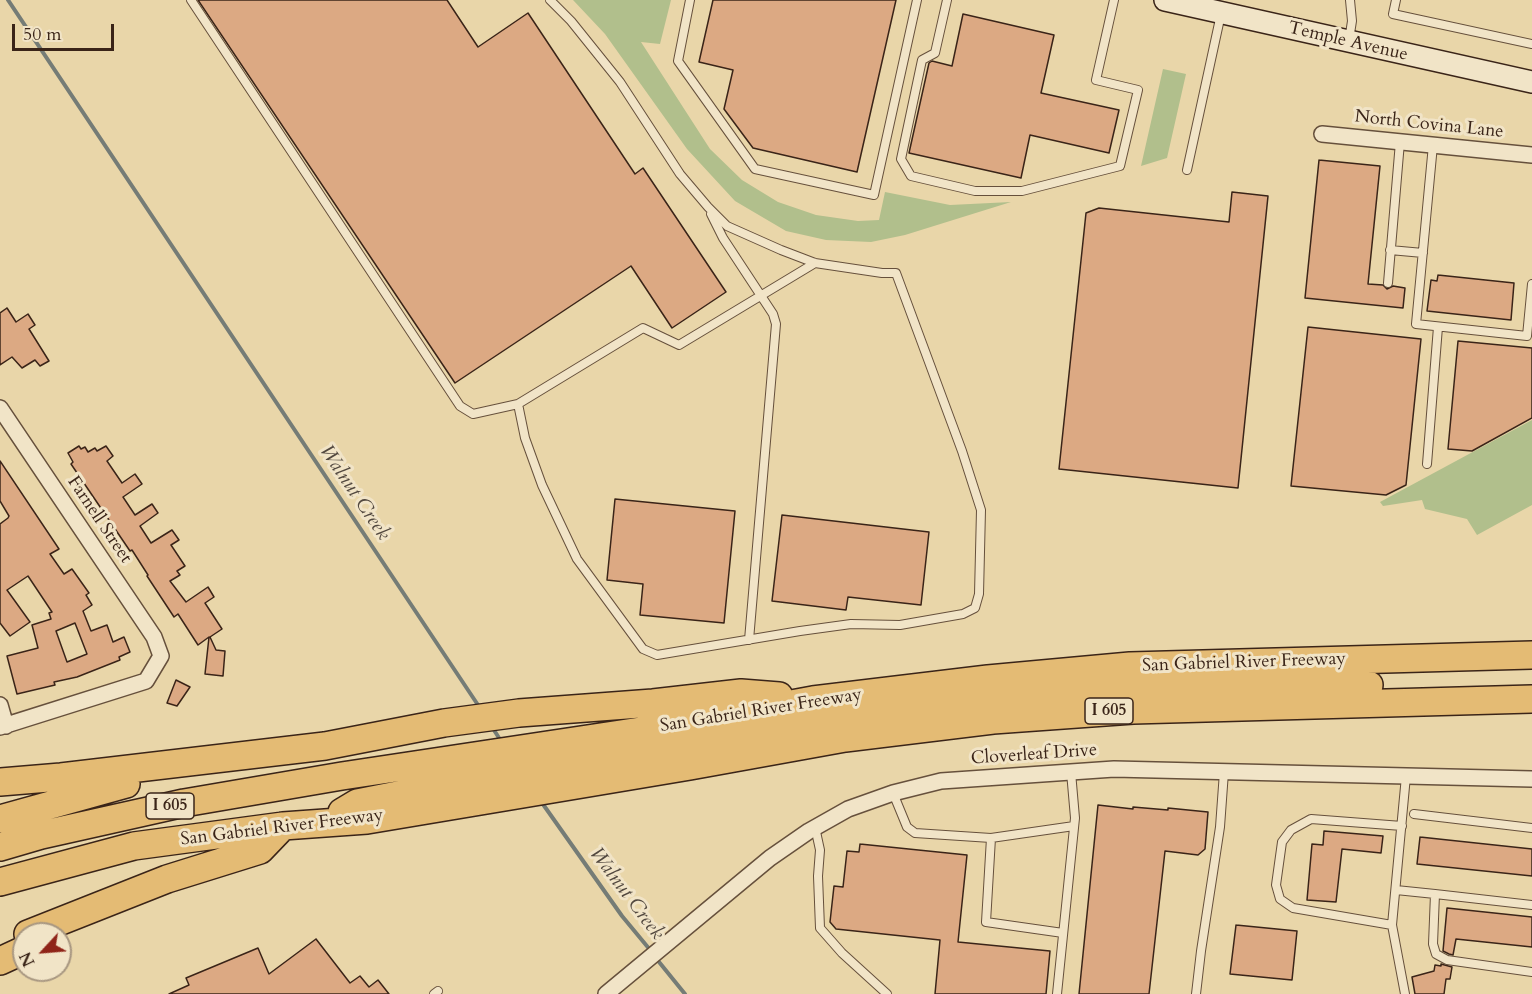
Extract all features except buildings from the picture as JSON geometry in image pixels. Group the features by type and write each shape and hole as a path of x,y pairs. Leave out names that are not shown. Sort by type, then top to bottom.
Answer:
{"highway":[{"name":"San Gabriel River Freeway","path":"0,882 134,846 326,821 677,741 813,700 988,679 1130,666 1532,653"},
{"path":"677,741 689,736 804,716 974,694 1125,682 1532,673"},
{"path":"677,741 931,708 1053,696 1201,687 1532,683"},
{"path":"0,782 325,746 444,723 519,712 653,703 741,693 813,700"},
{"name":"San Gabriel River Freeway","path":"0,847 52,832 184,803 342,776 677,741 845,738 993,720 1133,710 1532,699"},
{"path":"0,819 60,801 241,755"},
{"path":"59,922 167,879 260,850 283,826"},
{"path":"72,929 140,899 167,879"}],"main road":[{"name":"Temple Avenue","path":"1165,0 1532,82"}],"street":[{"name":"North Covina Lane","path":"1322,134 1532,155"},
{"name":"Farnell Street","path":"0,408 154,637 161,656 146,681 3,727"},
{"path":"0,705 3,727"},
{"name":"Cloverleaf Drive","path":"606,994 770,858 815,827 848,808 893,793 941,781 1114,769 1532,779"}],"lane":[{"path":"191,0 460,406 473,414 518,405 643,328 680,345 815,263"},
{"path":"518,405 525,438 542,485 577,559 643,649 657,655 851,624 900,625 963,614 975,608 980,594 981,510 962,451 896,273 815,263 727,226 680,174 620,82 571,21 550,0"},
{"path":"690,0 678,61 755,169 874,195 917,0"},
{"path":"947,0 935,53 922,60 901,159 911,176 975,191 1022,191 1120,166 1138,90 1096,80 1114,0"},
{"path":"1349,42 1352,21 1350,0"},
{"path":"1396,0 1394,15 1532,44"},
{"path":"1187,170 1222,13"},
{"path":"1388,283 1400,142"},
{"path":"1433,145 1416,324 1527,336 1532,284"},
{"path":"708,207 723,238 773,314 776,324 749,640"},
{"path":"1390,250 1423,253"},
{"path":"1427,464 1438,327"},
{"path":"1057,994 1074,826 1071,772"},
{"path":"1196,994 1220,827 1224,772"},
{"path":"1405,994 1392,925 1406,776"},
{"path":"893,793 907,827 915,833 990,838 1074,826"},
{"path":"1414,814 1532,828"},
{"path":"1392,925 1293,908 1280,899 1276,885 1282,842 1291,830 1311,819 1401,826"},
{"path":"815,827 820,850 818,876 820,928 842,953 887,994"},
{"path":"990,838 986,922 1063,933"},
{"path":"1396,891 1532,905"},
{"path":"1435,894 1433,944 1436,954 1447,960 1532,972"}],"green space":[{"path":"573,0 671,0 660,44 641,42 710,149 742,180 778,202 816,215 858,221 879,220 885,192 950,205 1011,202 905,235 871,242 826,240 786,231 735,201 687,149 605,34"},
{"path":"1163,69 1186,74 1167,158 1141,166"},
{"path":"1532,420 1532,505 1477,535 1467,519 1425,509 1422,500 1383,506 1380,502"}],"waterway":[{"name":"Walnut Creek","path":"8,0 480,708"},
{"name":"Walnut Creek","path":"492,727 501,741"},
{"name":"Walnut Creek","path":"540,800 622,916 651,951"},
{"name":"Walnut Creek","path":"655,957 685,994"}]}
